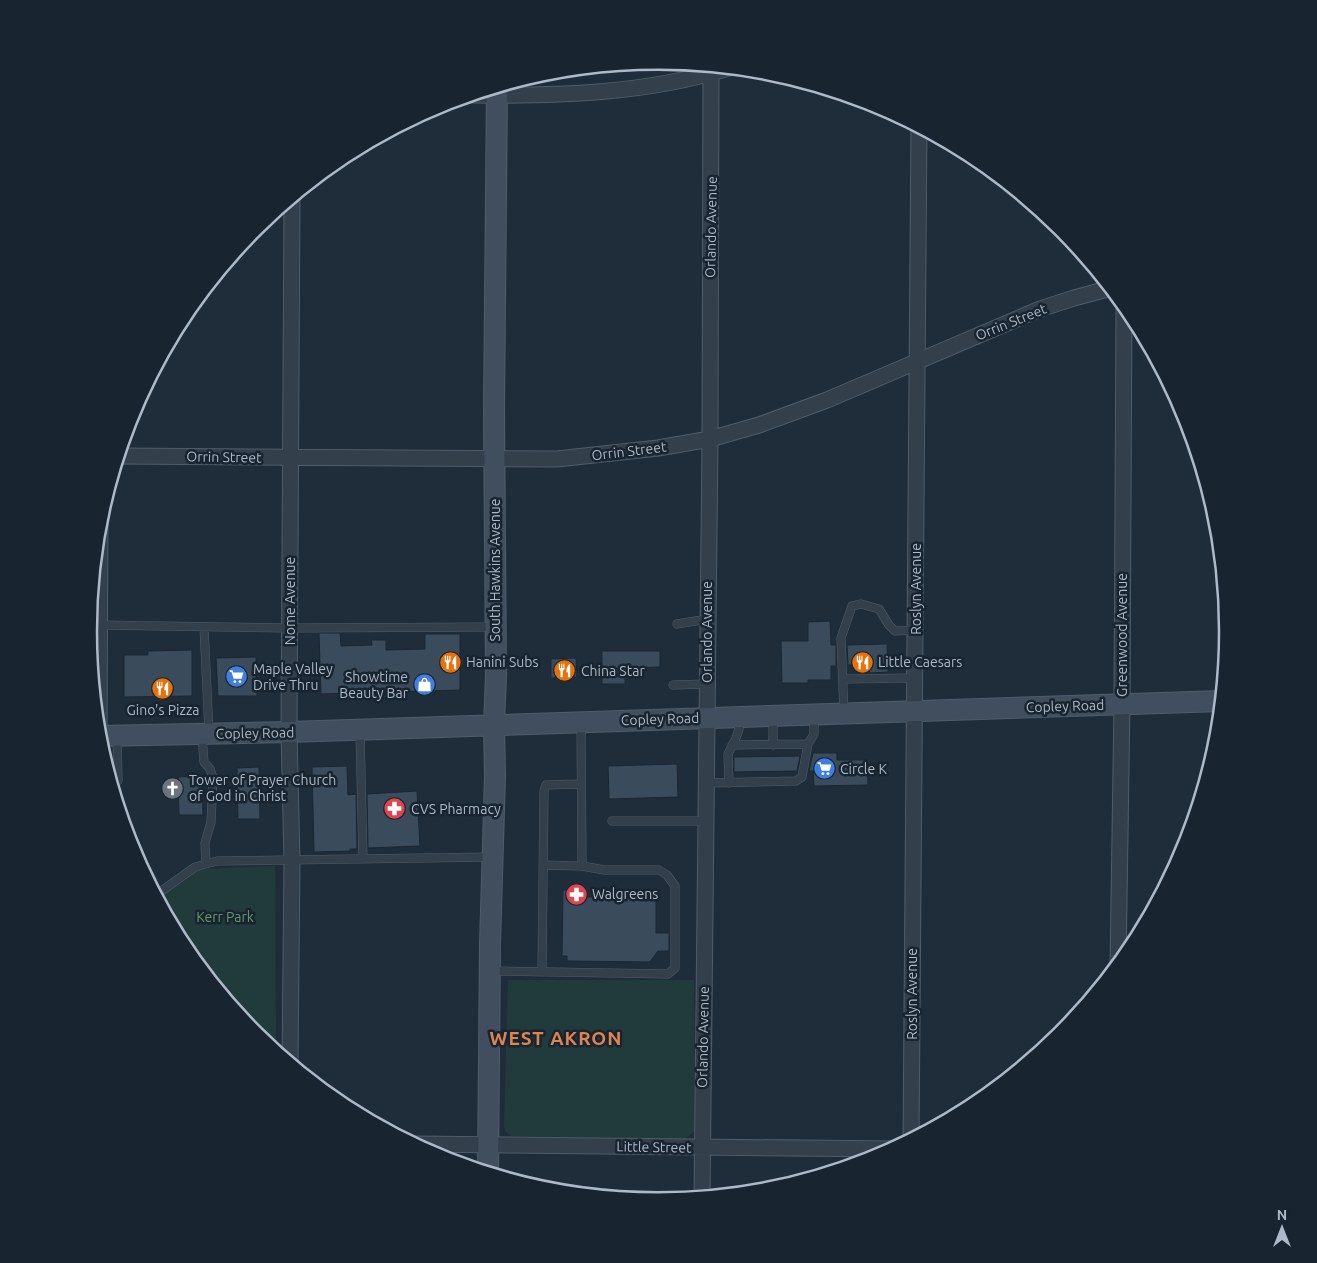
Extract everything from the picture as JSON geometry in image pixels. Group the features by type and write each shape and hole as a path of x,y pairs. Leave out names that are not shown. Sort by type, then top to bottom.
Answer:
{"main road":[{"name":"South Hawkins Avenue","path":"488,1166 492,857 495,776 497,94"},
{"name":"Copley Road","path":"107,736 360,730 1215,701"}],"street":[{"path":"502,92 550,96 595,93 651,87 703,72"},
{"name":"Orlando Avenue","path":"702,1191 710,439 712,122 710,73"},
{"name":"Roslyn Avenue","path":"911,1133 919,134"},
{"name":"Nome Avenue","path":"290,1056 292,861 289,732 292,206"},
{"name":"Orrin Street","path":"125,456 580,458 658,448 710,439 759,425 827,400 1040,309 1104,290"},
{"name":"Greenwood Avenue","path":"1118,953 1122,704 1124,318"},
{"path":"97,634 99,626 99,582"},
{"name":"Little Street","path":"431,1144 875,1149"}],"lane":[{"path":"844,713 841,638 852,606 861,604 879,609 889,626 895,630 916,630"},
{"path":"677,624 708,620"},
{"path":"99,626 290,628 495,627"},
{"path":"204,627 206,734 204,762 210,769 213,778 211,822 205,843 206,863"},
{"path":"843,680 915,678"},
{"path":"673,685 707,684"},
{"path":"706,783 796,781 802,777 808,744 814,734 814,714"},
{"path":"773,716 773,745"},
{"path":"729,783 728,754 739,729 739,717"},
{"path":"580,722 582,866"},
{"path":"360,730 363,859"},
{"path":"732,745 808,744"},
{"path":"113,764 118,781"},
{"path":"542,971 544,791 546,785 581,784"},
{"path":"612,820 706,822"},
{"path":"161,891 195,867 225,860 292,861 492,857"},
{"path":"490,971 668,974 675,968 675,886 667,875 659,870 604,870 582,866 543,865"}],"green space":[{"name":"Kerr Park","path":"275,866 276,1043 236,1002 213,973 172,912 163,895 185,877 201,869"},
{"path":"508,980 694,980 695,1131 685,1139 512,1136 506,1132 504,1126"}],"building":[{"path":"830,621 831,645 836,645 836,666 831,666 831,680 808,680 808,683 782,683 781,641 808,641 808,622"},
{"path":"319,633 340,633 341,646 372,645 371,640 386,640 386,650 425,649 425,634 460,634 460,690 321,694"},
{"path":"887,644 888,672 869,673 869,665 848,665 847,645"},
{"path":"192,650 192,696 124,697 124,655 148,655 148,651"},
{"path":"602,651 660,651 660,667 625,668 625,684 602,684"},
{"name":"Maple Valley Drive Thru","path":"256,657 257,696 218,696 216,658"},
{"path":"576,658 577,677 551,678 551,659"},
{"path":"813,753 837,753 837,760 867,760 868,785 814,786 813,771 809,771"},
{"path":"800,756 797,771 734,772 734,757"},
{"path":"677,764 678,797 609,799 608,766"},
{"path":"347,766 348,795 356,794 357,849 350,849 350,851 314,852 312,767"},
{"path":"259,767 260,819 238,819 237,768"},
{"path":"202,776 203,815 179,815 178,777"},
{"path":"417,791 420,846 368,848 367,794"},
{"path":"563,890 586,890 586,897 656,897 656,933 669,933 669,951 658,951 650,962 567,961 567,956 562,956"}],"place":[{"name":"Hanini Subs","path":"450,662"},
{"name":"Little Caesars","path":"862,662"},
{"name":"China Star","path":"565,671"},
{"name":"Maple Valley Drive Thru","path":"237,677"},
{"name":"Showtime Beauty Bar","path":"424,685"},
{"name":"Gino's Pizza","path":"163,688"},
{"name":"Circle K","path":"824,769"},
{"name":"Tower of Prayer Church of God in Christ","path":"173,788"},
{"name":"CVS Pharmacy","path":"395,809"},
{"name":"Walgreens","path":"576,894"}],"district":[{"name":"WEST AKRON","path":"556,1038"}]}
